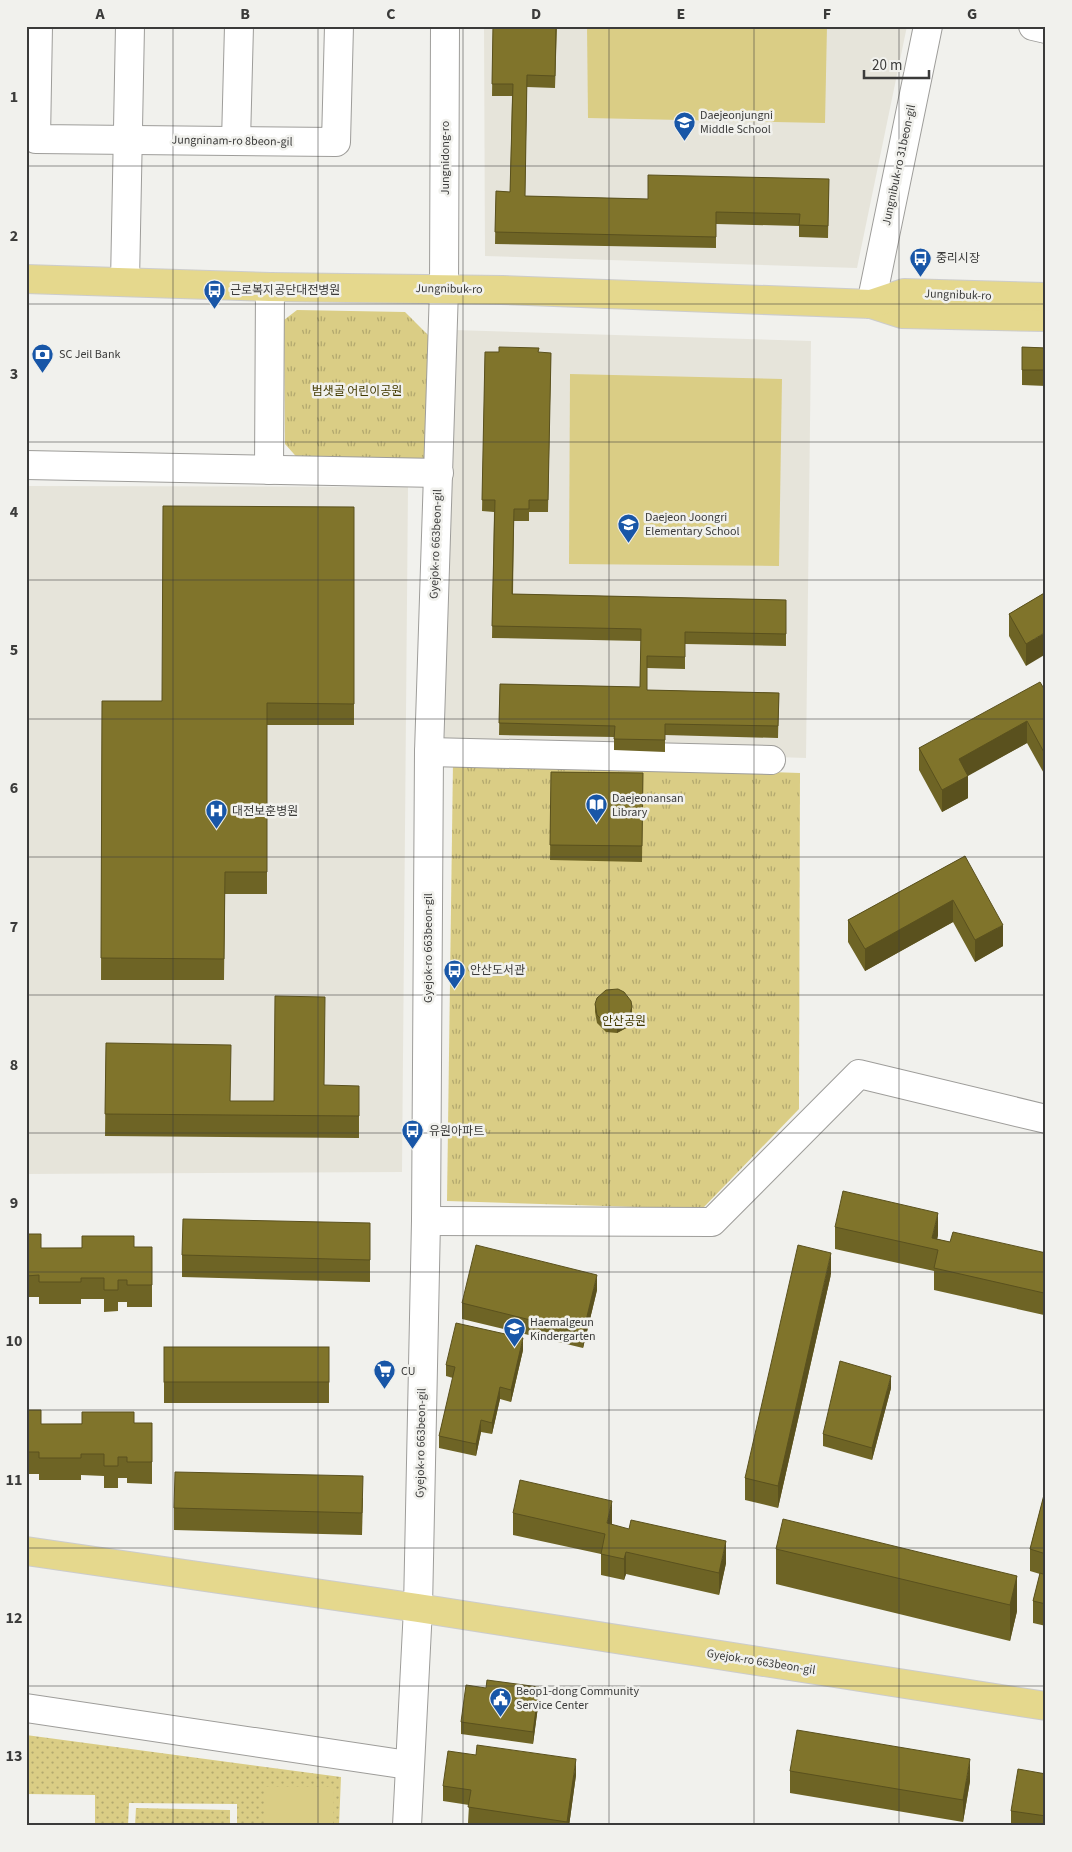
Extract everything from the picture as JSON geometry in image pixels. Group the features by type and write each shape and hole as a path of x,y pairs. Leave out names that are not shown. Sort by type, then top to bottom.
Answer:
{"main road":[{"name":"Jungnibuk-ro","path":"26,279 270,287 444,289 871,304 902,314 1046,317"},
{"name":"Jungnibuk-ro","path":"871,304 904,293 1046,297"},
{"name":"Gyejok-ro 663beon-gil","path":"26,1551 418,1608 1046,1706"}],"street":[{"name":"Jungninam-ro 8beon-gil","path":"38,26 36,139 336,142 339,26"},
{"path":"125,282 130,26"},
{"path":"236,140 239,26"},
{"name":"Jungnidong-ro","path":"444,289 445,26"},
{"name":"Jungnibuk-ro 31beon-gil","path":"871,304 928,26"},
{"path":"269,470 270,287"},
{"name":"Gyejok-ro 663beon-gil","path":"407,1826 408,1765 418,1608 426,1221 429,752 444,289"},
{"path":"26,465 439,473"},
{"path":"429,752 771,760"},
{"path":"426,1221 712,1222 859,1074 1046,1118"},
{"path":"26,1708 408,1765"}],"shaded area":[{"name":"Daejeonjungni Middle School","path":"484,26 907,26 857,268 485,256"},
{"name":"Daejeon Joongri Elementary School","path":"454,330 811,341 806,758 444,746"},
{"name":"대전보훈병원","path":"26,486 408,487 402,1172 26,1174"}],"green space":[{"path":"587,26 827,26 825,123 588,118"},
{"name":"범샛골 어린이공원","path":"297,310 405,312 431,338 429,466 302,463 285,444 284,320"},
{"path":"570,374 782,379 779,566 569,564"},
{"name":"안산공원","path":"453,762 800,773 799,1109 702,1209 447,1201"},
{"path":"26,1735 341,1777 339,1826 237,1826 237,1804 129,1803 128,1826 95,1826 95,1795 26,1794"},
{"path":"265,1787 334,1787 333,1826 265,1826"},
{"path":"136,1808 230,1810 230,1826 135,1826"}],"building":[{"path":"493,26 556,26 555,76 527,75 525,196 648,199 648,175 829,179 828,226 799,225 800,214 716,212 716,237 495,232 496,191 510,192 513,84 492,84"},
{"path":"499,347 539,348 538,352 551,353 548,500 529,500 529,509 514,509 512,594 786,600 786,634 685,632 685,657 647,656 647,690 779,693 778,726 665,724 665,740 614,739 615,726 499,723 500,684 640,687 641,629 492,626 495,500 482,500 485,352 499,352"},
{"path":"1022,347 1046,348 1046,370 1022,370"},
{"path":"163,506 354,507 354,704 267,703 267,872 225,872 224,959 101,958 102,701 162,701"},
{"path":"1046,592 1046,632 1026,644 1009,614"},
{"path":"1040,682 1046,692 1046,756 1027,721 959,759 968,776 942,790 919,748"},
{"name":"Daejeonansan Library","path":"551,772 643,773 642,846 550,845"},
{"path":"965,856 1003,925 975,940 953,900 865,949 848,920"},
{"path":"618,989 624,992 631,1001 632,1007 628,1019 617,1025 606,1024 597,1015 595,1004 597,998 606,990"},
{"path":"275,996 325,997 324,1085 359,1086 359,1116 105,1114 106,1043 231,1045 230,1101 274,1101"},
{"path":"843,1191 938,1213 932,1238 950,1242 953,1232 1046,1253 1046,1285 1044,1293 934,1268 938,1250 835,1227"},
{"path":"183,1219 370,1223 370,1260 182,1255"},
{"path":"26,1234 41,1234 41,1248 82,1248 82,1236 134,1236 134,1247 152,1247 152,1285 127,1285 127,1280 118,1280 118,1290 104,1290 104,1278 81,1278 81,1282 39,1282 39,1275 26,1276"},
{"path":"476,1245 597,1275 583,1333 462,1303"},
{"path":"798,1245 831,1253 778,1486 745,1478"},
{"path":"456,1323 523,1338 511,1390 500,1387 492,1423 481,1420 476,1444 439,1436 455,1367 446,1365"},
{"path":"164,1347 329,1347 329,1382 164,1382"},
{"path":"840,1361 891,1376 872,1448 823,1434"},
{"path":"26,1410 41,1410 41,1424 82,1424 82,1412 134,1412 134,1423 152,1423 152,1462 127,1462 127,1457 118,1457 118,1466 104,1466 104,1454 81,1454 81,1458 39,1458 39,1452 26,1452"},
{"path":"175,1472 363,1476 362,1513 174,1508"},
{"path":"520,1480 612,1501 607,1523 629,1529 631,1520 726,1541 719,1573 626,1552 624,1559 601,1554 605,1534 513,1513"},
{"path":"1046,1487 1046,1554 1030,1549"},
{"path":"783,1519 1017,1576 1010,1605 776,1549"},
{"path":"1040,1573 1046,1575 1046,1604 1033,1601"},
{"name":"Beop1-dong Community Service Center","path":"487,1680 539,1687 533,1732 461,1722 466,1685 486,1688"},
{"path":"797,1730 970,1759 963,1800 790,1771"},
{"path":"477,1745 576,1759 567,1822 468,1807 471,1790 443,1786 448,1751 476,1755"},
{"path":"1018,1769 1046,1774 1046,1816 1011,1811"}],"place":[{"name":"Daejeonjungni Middle School","path":"684,141"},
{"name":"중리시장","path":"920,277"},
{"name":"근로복지공단대전병원","path":"214,309"},
{"name":"SC Jeil Bank","path":"43,373"},
{"name":"Daejeon Joongri Elementary School","path":"629,543"},
{"name":"Daejeonansan Library","path":"596,824"},
{"name":"대전보훈병원","path":"216,830"},
{"name":"안산도서관","path":"454,989"},
{"name":"유원아파트","path":"413,1150"},
{"name":"Haemalgeun Kindergarten","path":"514,1348"},
{"name":"CU","path":"385,1390"},
{"name":"Beop1-dong Community Service Center","path":"500,1717"}]}
